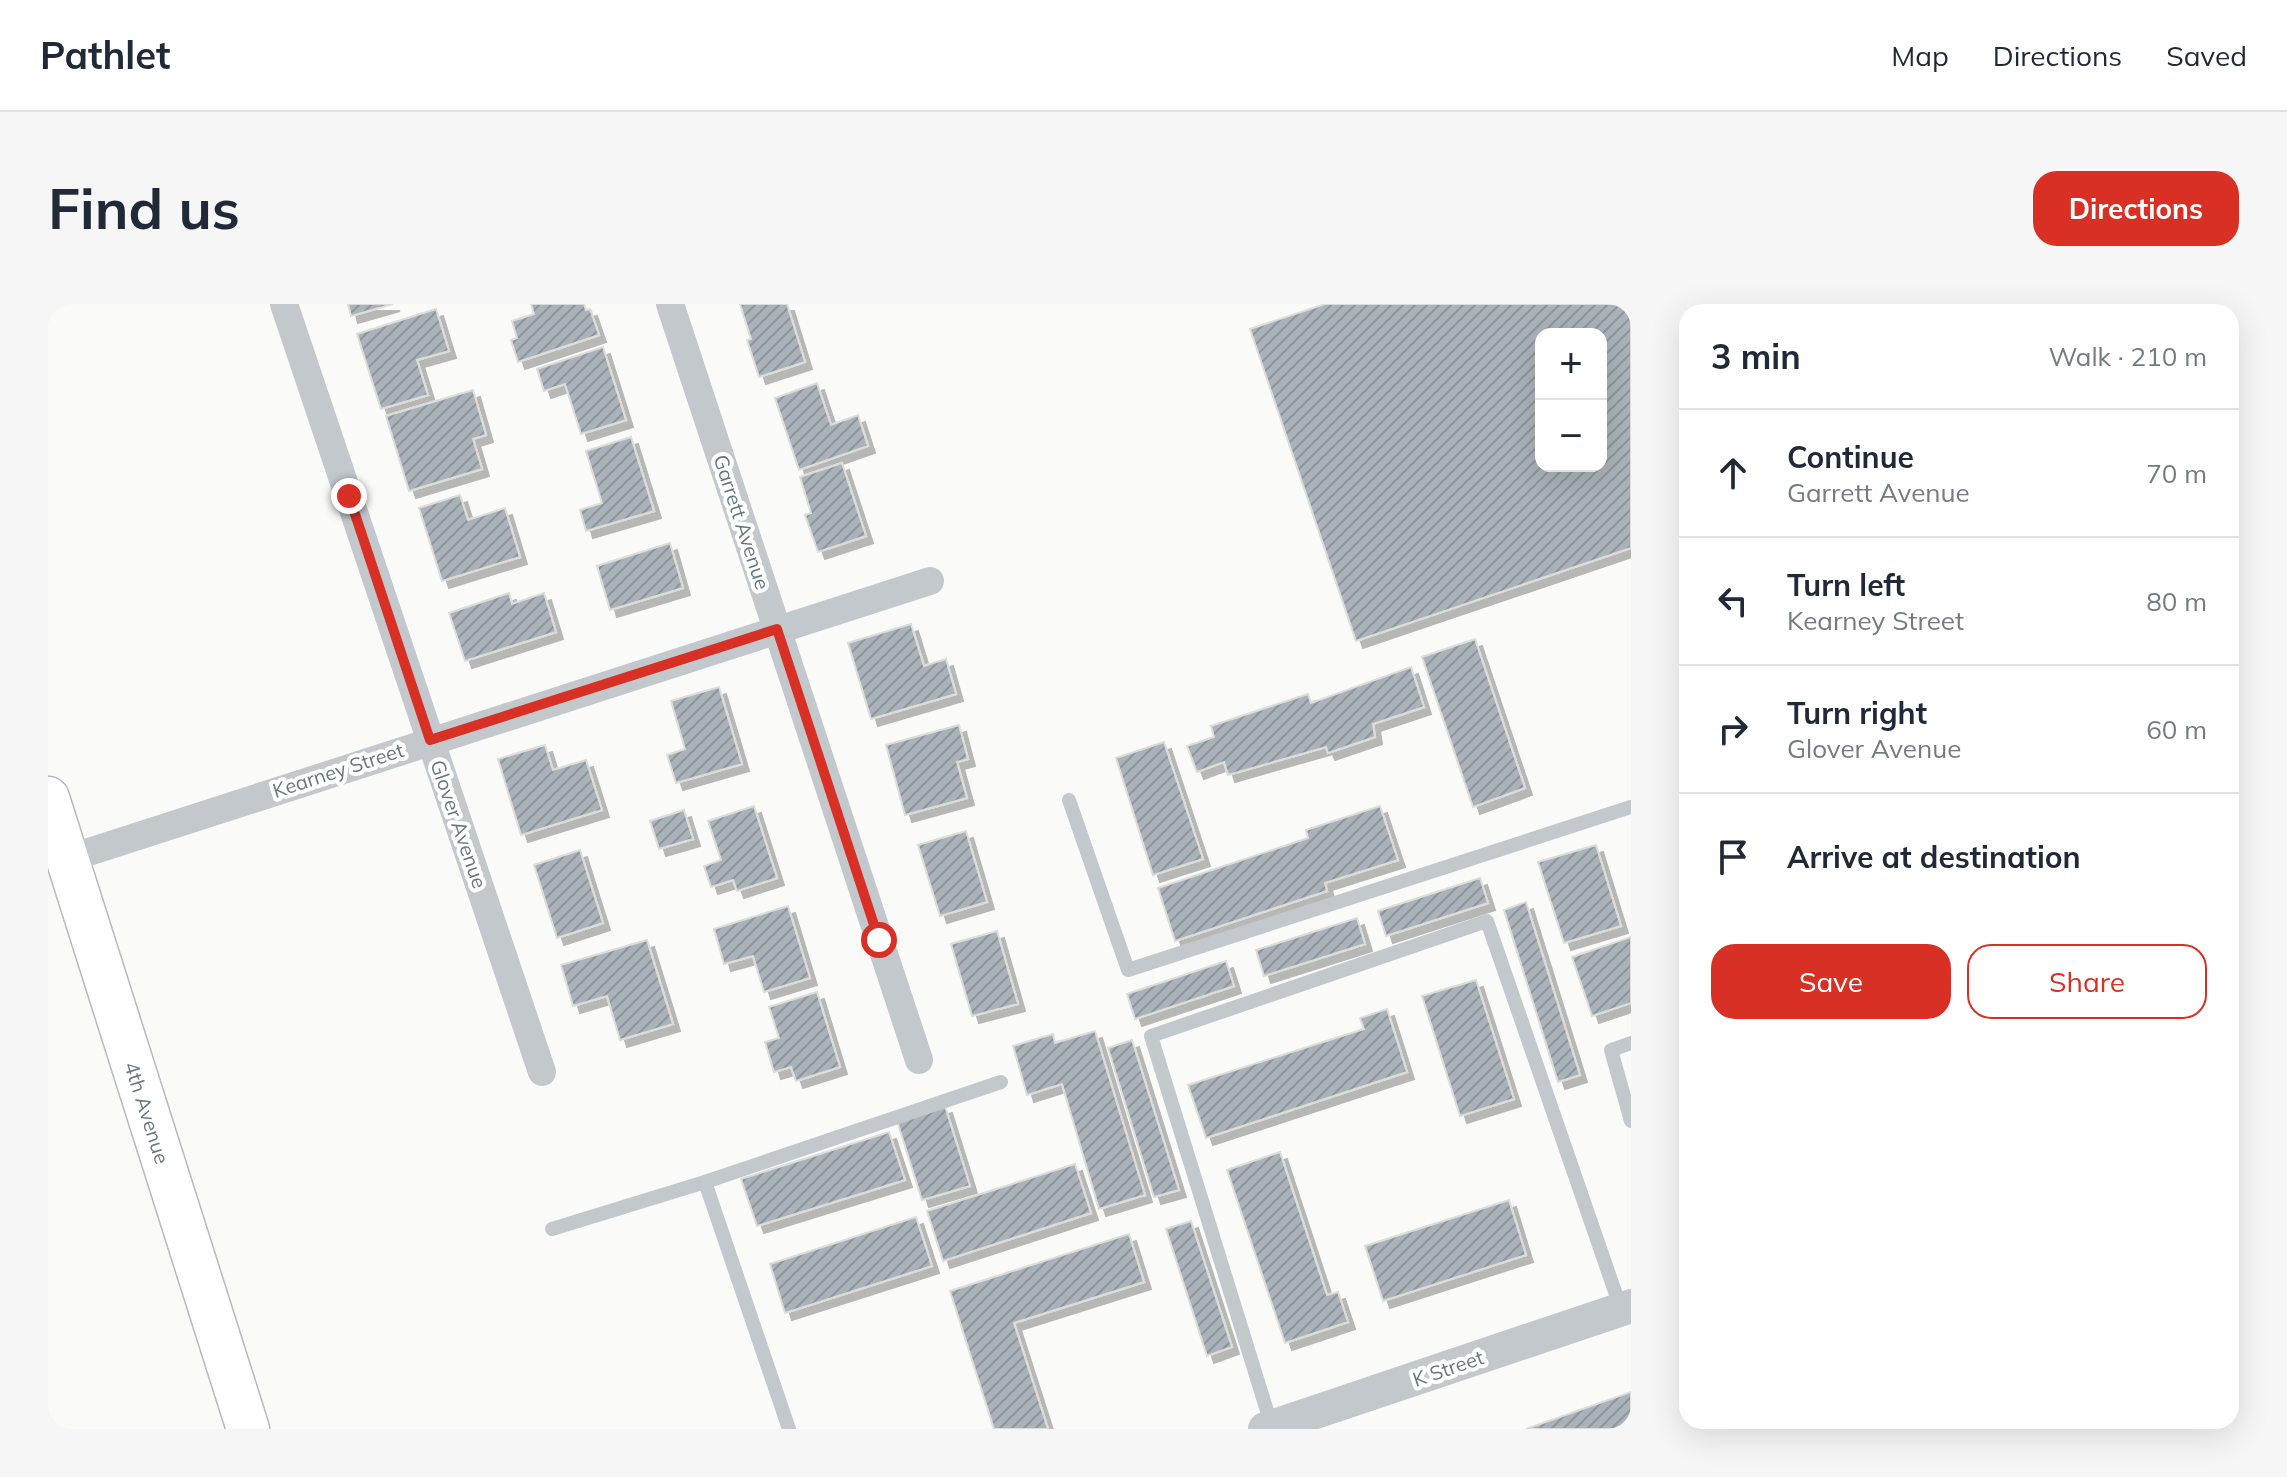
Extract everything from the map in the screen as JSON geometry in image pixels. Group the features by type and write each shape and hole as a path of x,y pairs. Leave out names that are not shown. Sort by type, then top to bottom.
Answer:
{"main road":[{"name":"4th Avenue","path":"48,798 59,849 248,1429"}],"street":[{"name":"Glover Avenue","path":"284,304 542,1072"},
{"name":"Garrett Avenue","path":"670,304 919,1060"},
{"name":"Kearney Street","path":"59,849 430,740 930,581"},
{"name":"K Street","path":"1268,1428 1626,1307"}],"lane":[{"path":"1069,800 1128,970 1631,807"},
{"path":"1268,1428 1151,1036 1487,921 1626,1307"},
{"path":"1631,1043 1611,1050 1631,1121"},
{"path":"552,1229 705,1182 1001,1082"},
{"path":"705,1182 789,1429"}],"building":[{"path":"348,304 393,304 351,316"},
{"path":"531,304 584,304 586,310 590,309 599,335 518,362 511,340 517,338 512,321 534,314"},
{"path":"740,304 787,304 805,362 759,377"},
{"path":"1325,304 1631,304 1631,548 1356,641 1250,329"},
{"path":"436,309 449,351 417,360 428,395 381,409 357,334"},
{"path":"603,347 626,420 581,434 565,384 544,391 537,369"},
{"path":"817,383 831,425 858,415 868,446 799,470 775,398"},
{"path":"473,390 486,435 473,439 482,469 409,491 386,416"},
{"path":"631,437 654,511 586,531 580,510 602,503 586,451"},
{"path":"842,463 866,536 818,552 805,515 811,513 800,477"},
{"path":"460,495 468,520 505,508 520,557 442,581 419,508"},
{"path":"670,543 683,588 610,610 597,566"},
{"path":"509,593 512,604 544,593 556,632 465,661 449,613"},
{"path":"911,624 924,666 946,659 956,694 871,719 848,643"},
{"path":"1475,639 1525,788 1473,807 1422,657"},
{"path":"1411,667 1424,707 1373,724 1375,737 1328,753 1326,747 1228,775 1224,762 1197,772 1187,746 1214,737 1211,726 1308,694 1311,703"},
{"path":"719,687 742,764 676,783 667,755 685,749 671,701"},
{"path":"959,725 968,759 957,762 967,798 905,815 886,745"},
{"path":"1164,742 1203,859 1153,875 1116,758"},
{"path":"545,745 553,770 586,760 602,810 521,835 498,759"},
{"path":"754,806 777,878 737,891 733,880 711,887 704,866 721,860 708,821"},
{"path":"1380,806 1398,860 1325,883 1327,891 1175,941 1158,888 1308,838 1306,830"},
{"path":"684,810 693,839 659,849 650,821"},
{"path":"966,831 987,902 940,916 918,845"},
{"path":"1596,845 1621,926 1564,943 1538,862"},
{"path":"580,850 603,923 557,938 534,865"},
{"path":"1480,878 1488,903 1386,936 1378,911"},
{"path":"1526,902 1580,1075 1558,1082 1504,910"},
{"path":"788,906 810,978 764,992 753,956 724,964 714,929"},
{"path":"1357,918 1365,944 1264,976 1256,950"},
{"path":"997,931 1018,1004 972,1016 951,944"},
{"path":"1631,937 1631,1003 1592,1016 1572,957"},
{"path":"647,940 673,1024 620,1040 607,996 573,1006 561,965"},
{"path":"1226,961 1234,986 1135,1019 1127,994"},
{"path":"1476,980 1514,1099 1460,1116 1422,996"},
{"path":"817,992 840,1067 796,1081 791,1067 774,1072 765,1042 779,1038 769,1007"},
{"path":"1387,1009 1407,1072 1206,1138 1188,1085 1364,1029 1360,1018"},
{"path":"1095,1031 1145,1195 1099,1209 1062,1084 1027,1095 1013,1046 1053,1034 1055,1043"},
{"path":"1132,1040 1179,1190 1154,1197 1108,1048"},
{"path":"945,1106 970,1186 922,1200 897,1121"},
{"path":"889,1132 905,1180 757,1226 741,1179"},
{"path":"1280,1152 1327,1295 1338,1292 1348,1322 1285,1343 1227,1170"},
{"path":"1075,1164 1091,1213 943,1261 927,1211"},
{"path":"1509,1200 1526,1255 1383,1301 1365,1246"},
{"path":"916,1217 932,1266 785,1313 770,1264"},
{"path":"1191,1221 1232,1347 1207,1356 1166,1229"},
{"path":"1129,1234 1144,1282 1014,1323 1048,1429 994,1429 950,1291"},
{"path":"1631,1392 1631,1429 1526,1429"}],"route":[{"path":"349,496 430,740 777,629 879,940"}]}
